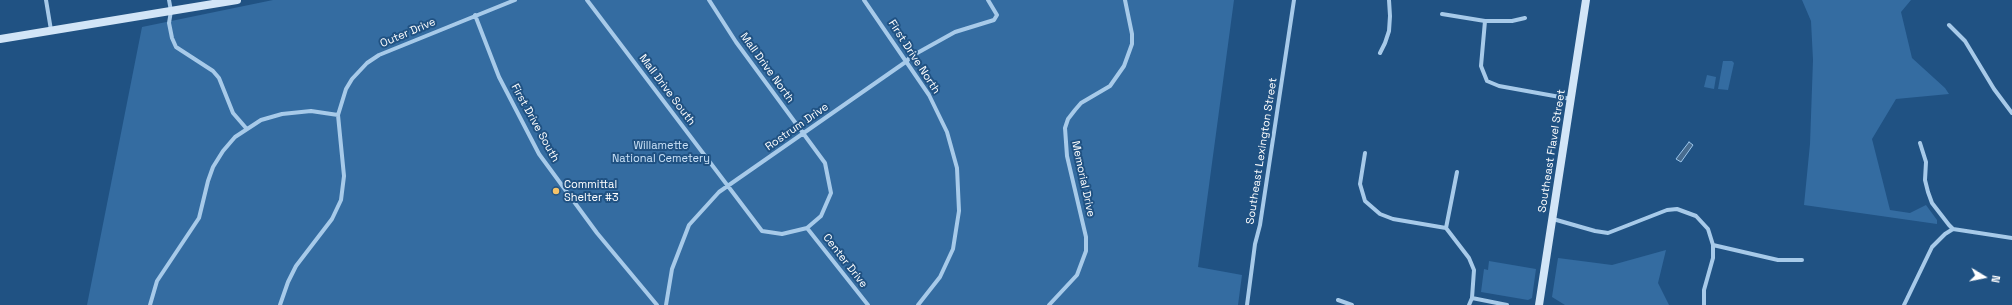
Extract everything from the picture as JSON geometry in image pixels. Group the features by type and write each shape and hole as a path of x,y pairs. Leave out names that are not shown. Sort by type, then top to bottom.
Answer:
{"street":[{"path":"46,0 51,30"},
{"path":"169,0 171,11 169,23 172,38 176,47 216,74 233,113 246,128"},
{"path":"0,39 237,0"},
{"name":"Outer Drive","path":"338,115 346,89 367,63 392,49 515,0"},
{"name":"Mall Drive South","path":"587,0 676,117 726,186 762,231 782,234 807,228"},
{"name":"Mall Drive North","path":"708,0 736,42 825,163 831,193 822,216 807,228"},
{"name":"First Drive North","path":"864,0 929,95 947,132 957,175 959,211 953,249 940,278 918,305"},
{"name":"Rostrum Drive","path":"666,305 672,269 689,225 719,192 907,61 910,57 955,32 994,20 997,15 988,0"},
{"name":"Memorial Drive","path":"1049,305 1077,275 1086,251 1086,236 1067,156 1065,128 1068,119 1081,103 1110,86 1124,66 1132,44 1132,34 1125,0"},
{"name":"Southeast Lexington Street","path":"1246,305 1255,244 1262,218 1294,0"},
{"path":"1380,53 1389,31 1389,0"},
{"name":"Southeast Flavel Street","path":"1540,305 1586,0"},
{"path":"1442,14 1485,21 1525,18"},
{"name":"First Drive South","path":"475,15 499,77 540,154 597,233 657,305"},
{"path":"1485,21 1481,66 1486,81 1499,86 1571,99"},
{"path":"1949,25 1966,41 1994,89 2012,113"},
{"path":"150,305 157,281 199,218 213,167 223,151 235,137 246,128 273,116 295,112 338,115 344,176 341,200 332,219 296,266 288,282 280,305"},
{"path":"1920,143 1926,162 1925,180 1928,192 1936,209 1953,229"},
{"path":"1365,153 1360,184 1365,202 1372,209 1393,219 1446,228 1469,258 1474,270 1472,298 1469,305"},
{"path":"1446,228 1456,172"},
{"path":"1553,219 1595,231 1608,233 1619,230 1662,211 1677,210 1692,214 1702,221 1708,229 1713,245 1713,258 1704,290 1704,305"},
{"name":"Center Drive","path":"807,228 868,305"},
{"path":"1904,305 1932,248 1945,234 1953,229 2012,238"},
{"path":"1713,245 1778,260 1802,260"},
{"path":"1472,298 1508,305"},
{"path":"1338,300 1352,305"}],"green space":[{"name":"Willamette National Cemetery","path":"273,0 1234,0 1198,267 1242,275 1238,305 87,305 142,27"},
{"path":"1802,0 1911,0 1901,12 1912,58 1945,88 1949,94 1896,99 1872,139 1890,210 1910,213 1926,205 1937,220 1937,224 1804,205 1810,144 1813,60 1811,21"},
{"path":"1723,61 1732,61 1734,63 1728,90 1718,89"},
{"path":"1707,75 1716,77 1714,89 1704,87"},
{"path":"1666,250 1658,283 1669,305 1565,305 1552,297 1558,258 1612,265"},
{"path":"1489,261 1536,269 1532,298 1528,300 1481,292 1484,269 1488,270"}],"shaded area":[{"path":"1689,142 1693,145 1681,162 1676,159"}],"place":[{"name":"Committal Shelter #3","path":"556,191"}]}
